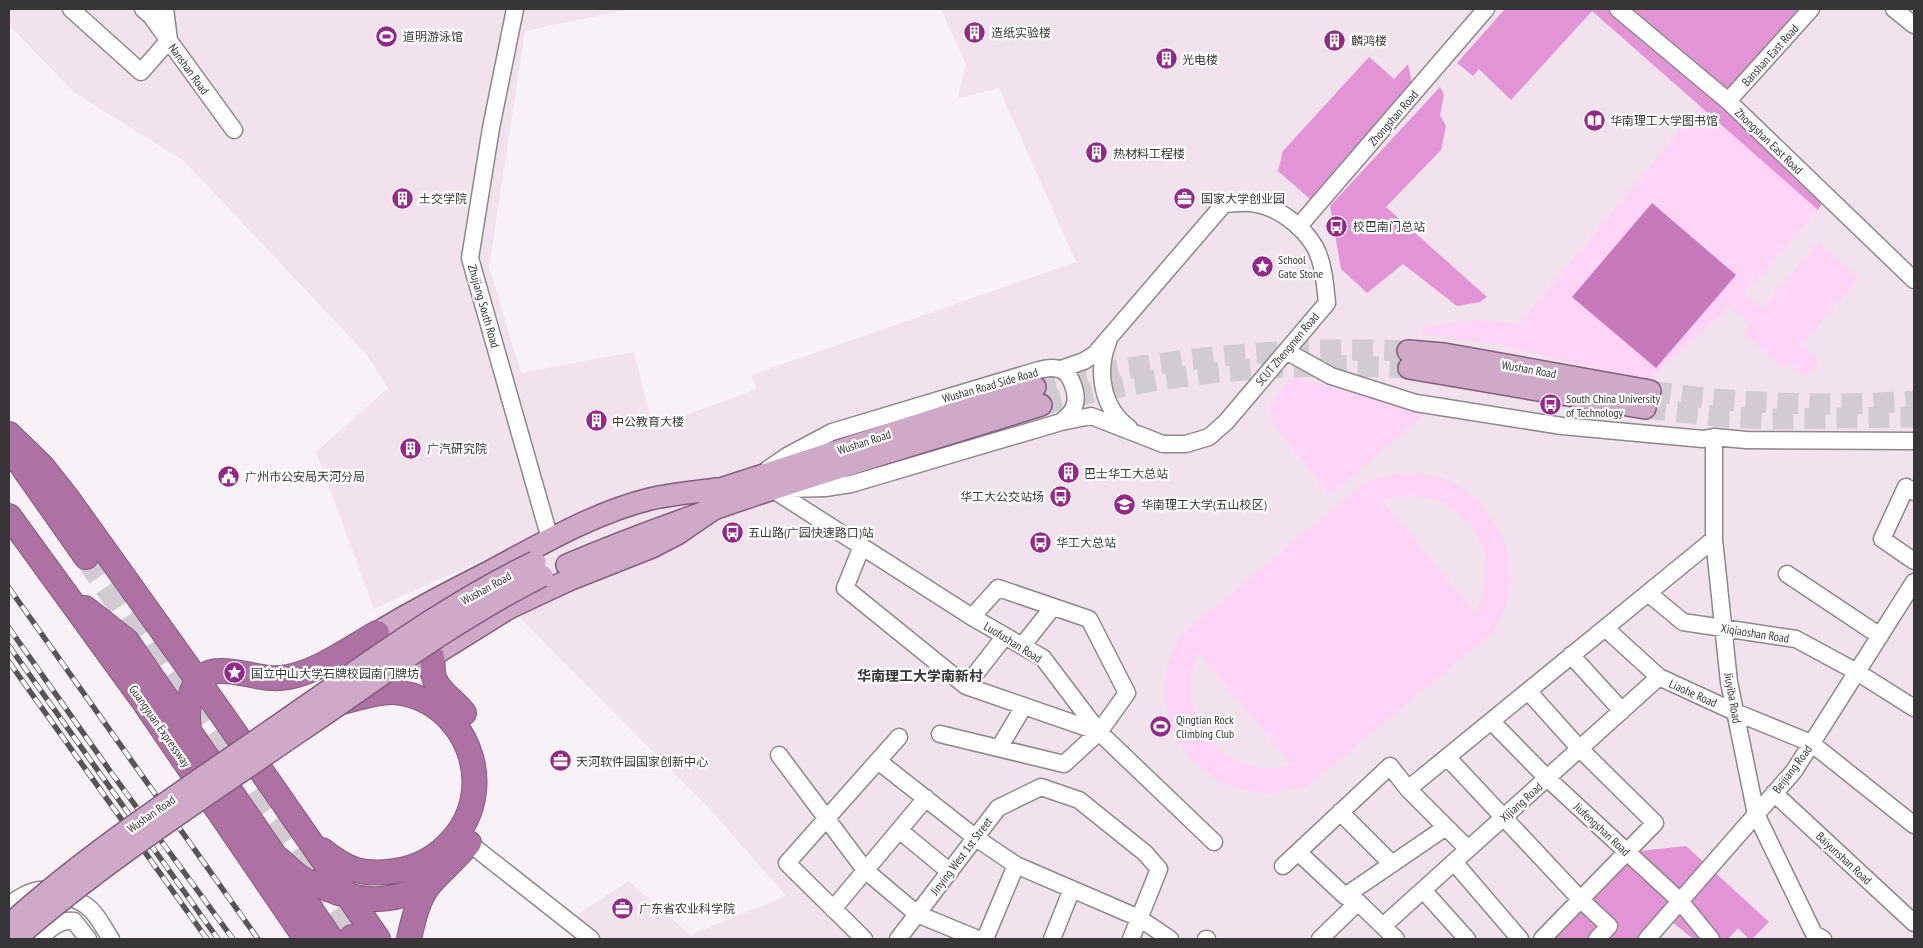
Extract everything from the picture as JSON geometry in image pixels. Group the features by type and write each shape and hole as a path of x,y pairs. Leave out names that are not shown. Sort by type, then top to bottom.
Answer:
{"highway":[{"path":"9,434 42,466 68,499 198,680 378,939"},
{"path":"9,447 86,557"},
{"name":"Guangyuan Expressway","path":"9,516 142,700 306,939"},
{"path":"64,591 128,641 275,856 346,938"},
{"path":"189,730 187,713 190,694 198,680 209,672 220,671 270,678 287,677 307,671 377,633"},
{"path":"275,856 302,878 349,897 373,900 410,894 429,885 469,843 477,828 485,792 485,770 481,747 471,723 457,703 441,691 434,679 432,656"},
{"path":"309,839 340,864 355,871 379,874 407,870 430,860 451,841 465,820 474,790 474,776 467,745 457,727 443,711 425,700 394,692 377,693 342,702"},
{"path":"409,939 418,907 429,885"}],"main road":[{"name":"Wushan Road","path":"1409,360 1647,399"},
{"name":"Wushan Road","path":"15,939 54,905 121,854 539,569 594,535 1038,396"},
{"path":"672,495 716,498 676,534 652,547 571,579 509,608 414,667 402,668 391,662 384,652 377,633 438,597 550,539 600,517 648,500 672,495"},
{"name":"Wushan Road","path":"9,925 115,839 392,647 467,598 508,575 539,569"}],"street":[{"path":"71,9 141,72 169,40 165,9"},
{"name":"Nanshan Road","path":"143,9 151,16 234,130"},
{"name":"Zhujiang South Road","path":"515,9 491,128 470,258 550,539"},
{"name":"Zhongshan Road","path":"1299,226 1486,9"},
{"name":"Zhongshan East Road","path":"1618,9 1728,101 1914,280"},
{"name":"Banshan East Road","path":"1728,101 1811,9"},
{"path":"1894,9 1914,25"},
{"name":"SCUT Zhengmen Road","path":"1061,369 1084,361 1095,354 1110,334 1224,204 1251,203 1277,211 1299,226 1315,248 1324,274 1326,303 1226,422 1209,437 1186,444 1163,444 1140,437 1091,416 1061,422"},
{"name":"SCUT Zhengmen Road","path":"1110,334 1102,356 1101,380 1108,403 1121,422 1140,437"},
{"path":"1286,351 1331,376 1416,403 1562,426 1703,439 1914,441"},
{"name":"Wushan Road Side Road","path":"764,483 787,456 832,432 1039,370 1049,368 1061,369"},
{"path":"764,483 825,488 851,484 1061,422 1075,406 1075,401 1074,386 1061,369"},
{"name":"Jiuyiba Road","path":"1714,438 1714,539 1729,682 1756,814 1814,934 1823,939"},
{"name":"Luofushan Road","path":"764,483 972,617 1043,658 1099,732 1214,842"},
{"path":"1914,492 1906,487 1882,538 1914,561"},
{"path":"1408,789 1714,539"},
{"path":"862,546 845,588 966,686 1099,732"},
{"path":"1787,574 1880,636"},
{"name":"Beijiang Road","path":"1646,939 1794,771 1914,582"},
{"path":"940,734 1064,764 1099,732 1127,692 1089,619 998,588 972,617"},
{"name":"Xiqiaoshan Road","path":"1648,593 1683,622 1796,639 1857,672 1914,708"},
{"path":"1022,646 1053,607"},
{"name":"Liaohe Road","path":"1605,628 1659,677 1735,712 1811,743 1914,825"},
{"path":"966,686 1005,636"},
{"path":"1571,655 1622,711"},
{"name":"Xijiang Road","path":"1383,926 1659,677"},
{"path":"1528,691 1580,749 1655,823 1542,939"},
{"path":"999,748 1024,706"},
{"name":"Jiufengshan Road","path":"1491,721 1547,778 1680,901 1711,939"},
{"path":"864,939 787,863 899,738"},
{"path":"779,756 865,870 918,914 978,939"},
{"path":"1447,757 1581,900 1609,926 1597,939"},
{"path":"878,761 976,838 1016,865 1139,918 1170,939"},
{"path":"1283,866 1390,766 1408,789 1468,850"},
{"name":"Jinying West 1st Street","path":"898,939 998,808 1041,787 1079,800 1145,854 1159,870 1139,918"},
{"name":"Baiyunshan Road","path":"1774,793 1914,923"},
{"path":"833,909 926,798"},
{"path":"1340,812 1392,864"},
{"path":"1298,852 1345,896 1446,828"},
{"path":"899,830 950,872"},
{"path":"469,843 591,939"},
{"path":"1454,862 1520,939"},
{"path":"985,939 1016,865"},
{"path":"9,905 26,894 39,889 54,890 76,899 88,907 111,939"},
{"path":"1052,939 1072,889"},
{"path":"1423,890 1467,939"},
{"path":"1328,936 1358,902 1396,939"},
{"path":"1131,939 1139,918"},
{"path":"39,939 61,921 74,920 88,939"}],"shaded area":[{"name":"华南理工大学(五山校区)","path":"9,9 630,9 525,31 489,267 521,373 634,352 653,427 757,389 751,375 1076,262 999,88 958,98 966,64 941,9 1914,9 1914,939 591,939 567,921 629,881 690,935 786,896 708,807 518,616 494,555 374,609 316,452 388,388 366,354 184,161 75,93 9,25"},
{"path":"1505,9 1613,9 1826,196 1818,210 1592,11 1511,100 1479,69 1473,76 1457,63"},
{"path":"1623,9 1811,9 1728,101"},
{"path":"1369,57 1394,79 1408,64 1414,94 1318,206 1278,171 1283,151"},
{"path":"1440,87 1444,95 1440,115 1446,126 1441,150 1386,207 1487,297 1480,302 1457,306 1403,264 1367,293 1341,269 1330,206"},
{"path":"1700,106 1818,210 1744,294 1761,309 1818,242 1858,278 1802,345 1819,361 1806,377 1790,362 1784,369 1744,333 1750,326 1731,308 1739,298 1649,380 1500,345 1423,334 1422,327 1475,320 1519,324"},
{"path":"1652,203 1736,275 1656,368 1572,297"},
{"path":"1291,377 1428,411 1329,496 1273,423 1269,407"},
{"path":"1408,472 1435,476 1450,481 1479,502 1499,531 1506,547 1510,564 1508,599 1500,619 1494,631 1306,787 1264,794 1222,784 1189,757 1172,729 1165,698 1167,666 1180,636 1368,480","holes":["1412,495 1444,503 1466,522 1482,545 1485,557 1485,584 1476,613 1381,500","1198,652 1292,765 1292,766 1261,768 1241,763 1224,753 1211,741 1200,726 1194,709 1191,690 1192,671"]},
{"path":"1686,846 1769,922 1752,939 1749,939 1738,928 1728,939 1693,939 1670,920 1653,939 1539,939 1622,853"}],"tunnel":[{"path":"1035,387 1127,368 1220,356 1314,350 1408,351"},
{"path":"1041,405 1131,385 1177,377 1224,372 1316,366 1409,368"},
{"path":"1650,391 1716,399 1782,403 1848,404 1914,401"},
{"path":"1645,408 1724,417 1770,419 1914,417"},
{"path":"86,557 209,738 352,937"}],"railway":[{"path":"9,588 258,939"},
{"path":"9,628 110,771 233,939"},
{"path":"9,646 218,939"},
{"path":"9,662 207,939"}],"place":[{"name":"造纸实验楼","path":"975,32"},
{"name":"道明游泳馆","path":"387,36"},
{"name":"麟鸿楼","path":"1335,40"},
{"name":"光电楼","path":"1166,59"},
{"name":"华南理工大学图书馆","path":"1594,120"},
{"name":"热材料工程楼","path":"1097,153"},
{"name":"土交学院","path":"403,198"},
{"name":"国家大学创业园","path":"1185,198"},
{"name":"校巴南门总站","path":"1337,226"},
{"name":"School Gate Stone","path":"1262,266"},
{"name":"South China University of Technology","path":"1550,405"},
{"name":"中公教育大楼","path":"596,421"},
{"name":"广汽研究院","path":"411,448"},
{"name":"巴士华工大总站","path":"1068,473"},
{"name":"广州市公安局天河分局","path":"229,476"},
{"name":"华工大公交站场","path":"1060,496"},
{"name":"华南理工大学(五山校区)","path":"1125,504"},
{"name":"五山路(广园快速路口)站","path":"732,532"},
{"name":"华工大总站","path":"1040,542"},
{"name":"国立中山大学石牌校园南门牌坊","path":"235,673"},
{"name":"Qingtian Rock Climbing Club","path":"1160,726"},
{"name":"天河软件园国家创新中心","path":"560,761"},
{"name":"广东省农业科学院","path":"623,908"}],"district":[{"name":"华南理工大学南新村","path":"920,676"}]}
